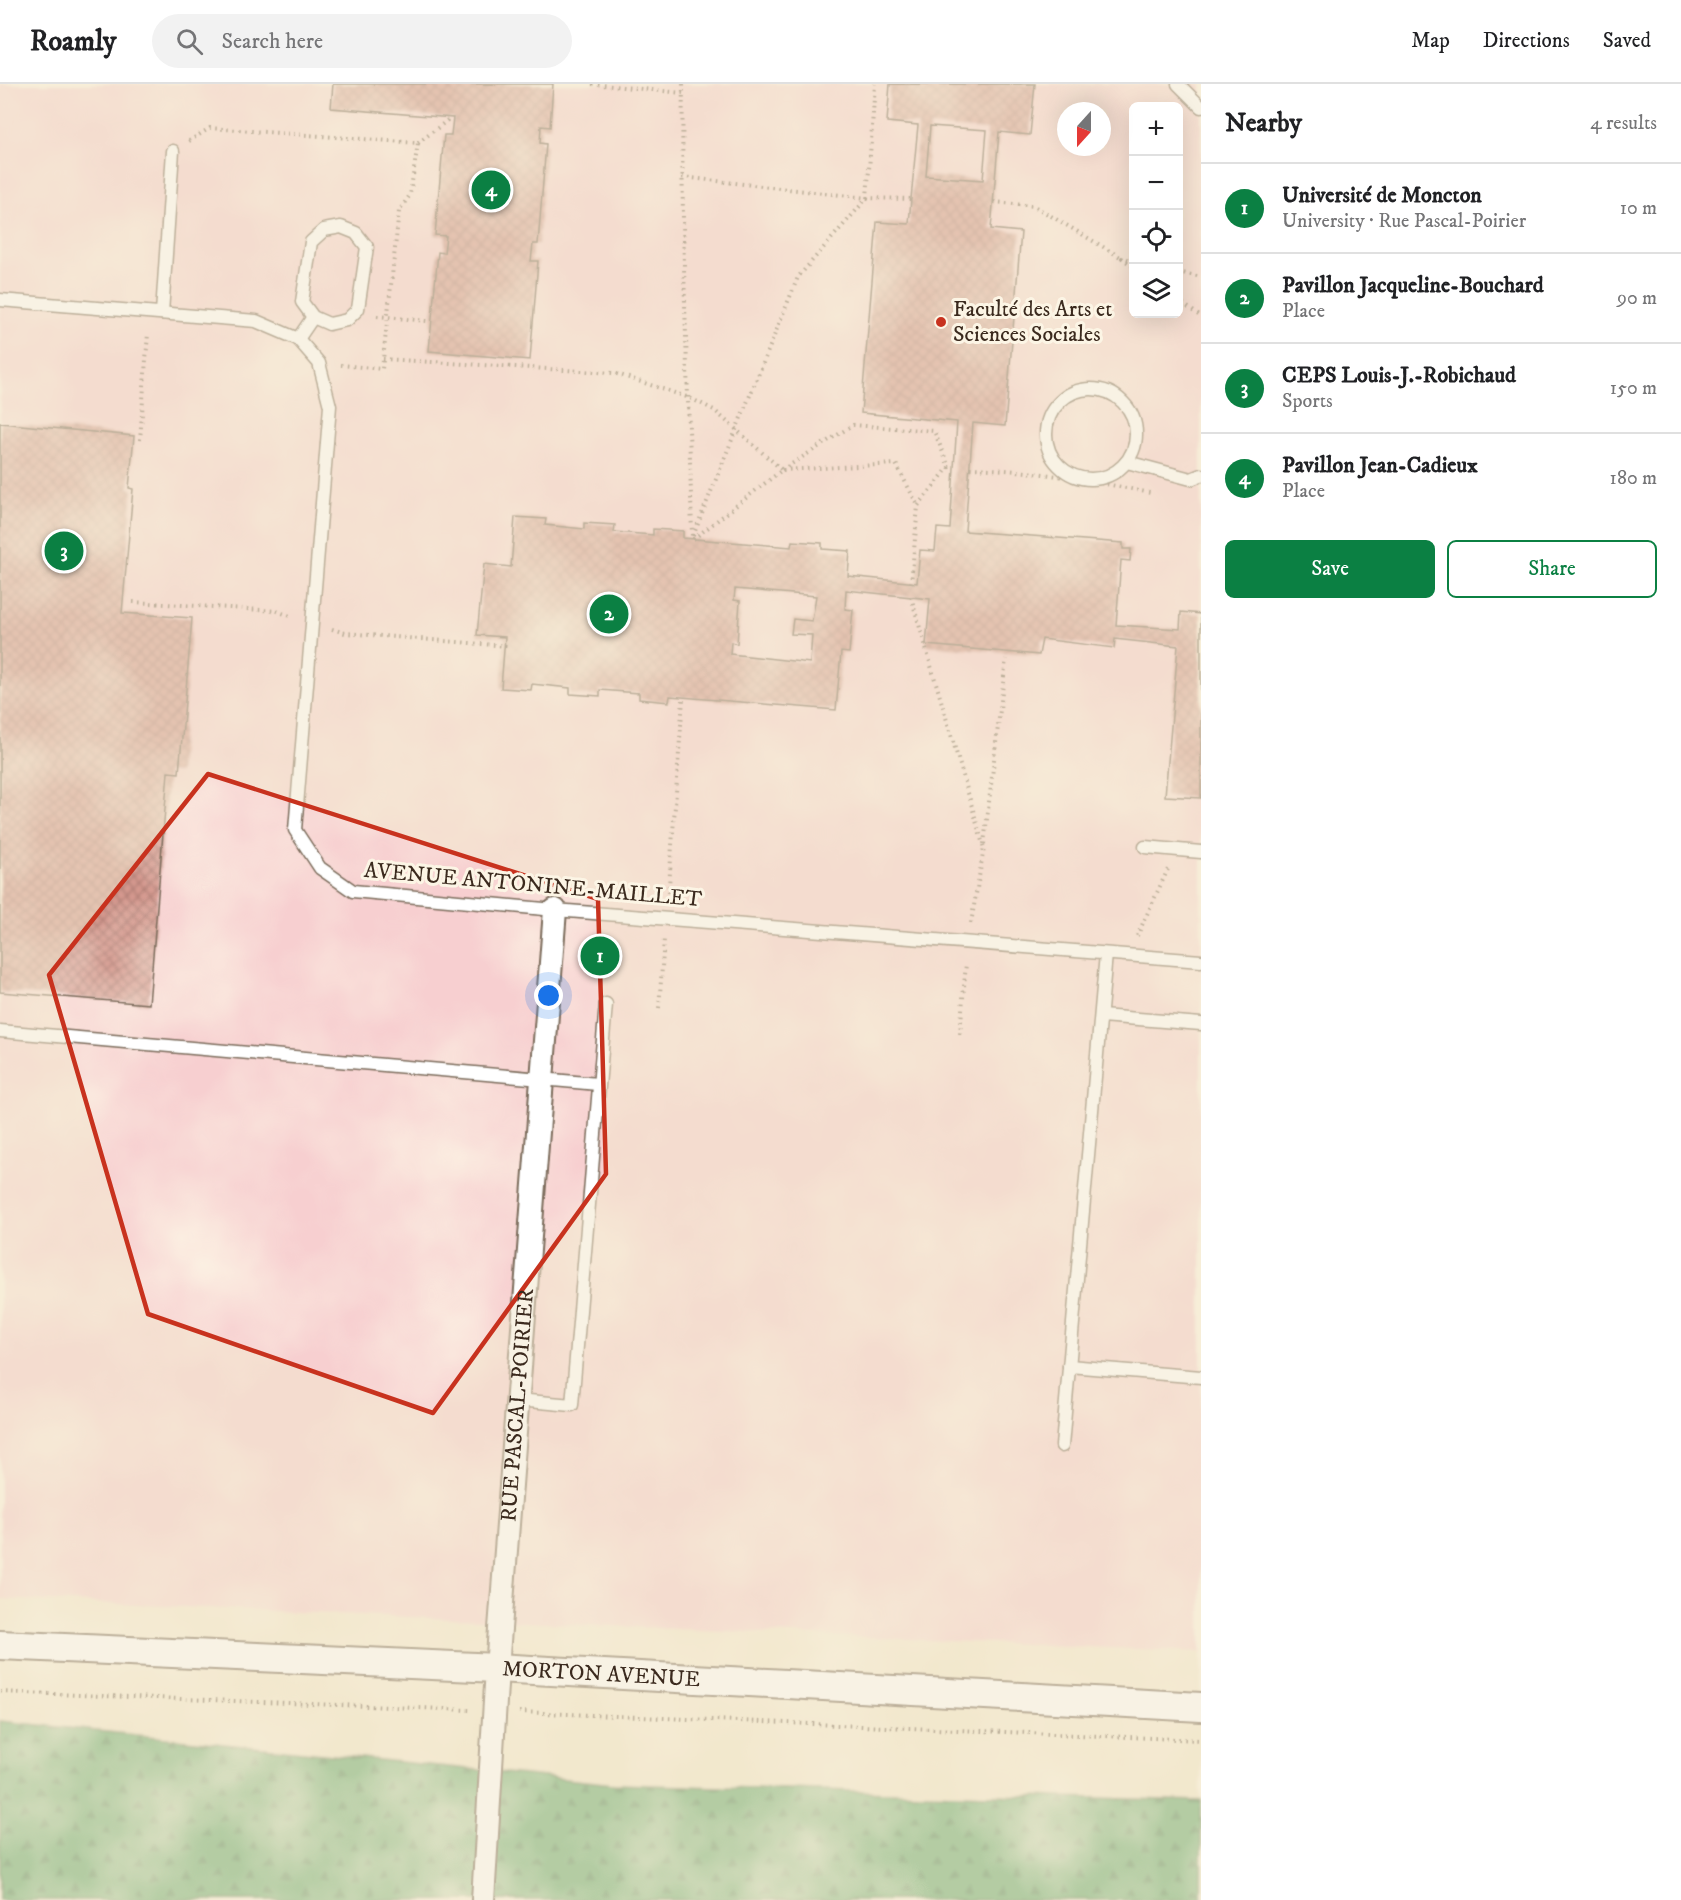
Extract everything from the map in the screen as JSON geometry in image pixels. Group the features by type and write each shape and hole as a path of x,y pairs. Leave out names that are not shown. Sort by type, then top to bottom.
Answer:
{"street":[{"name":"RUE PASCAL-POIRIER","path":"483,1900 497,1668 555,910"},
{"name":"MORTON AVENUE","path":"0,1645 497,1668 1201,1707"}],"lane":[{"path":"1178,84 1201,107"},
{"path":"155,313 173,151"},
{"path":"341,226 356,233 367,247 358,309 352,314 347,320 329,324 313,317 302,302 311,242 324,230 341,226"},
{"name":"AVENUE ANTONINE-MAILLET","path":"0,300 256,321 298,339 319,363 330,406 295,830 320,868 353,891 555,910 1201,961"},
{"path":"298,339 313,317"},
{"path":"1086,389 1101,390 1115,396 1127,406 1134,419 1137,434 1134,449 1127,462 1109,476 1088,480 1073,476 1060,468 1051,457 1046,442 1046,428 1050,413 1059,401 1071,393 1086,389"},
{"path":"1127,462 1191,479 1201,475"},
{"path":"1145,847 1201,852"},
{"path":"1062,1446 1106,954"},
{"path":"518,1400 572,1405 606,1004"},
{"path":"1101,1016 1201,1024"},
{"path":"0,1031 598,1084"},
{"path":"1069,1366 1201,1377"}],"path":[{"path":"592,84 683,93"},
{"path":"683,84 682,177 690,398 692,540"},
{"path":"692,540 798,277 867,198 875,84"},
{"path":"418,143 449,119"},
{"path":"682,177 867,198 911,199"},
{"path":"994,202 1034,206 1130,264"},
{"path":"1122,258 1129,260"},
{"path":"1183,273 1201,278"},
{"path":"1183,303 1201,317"},
{"path":"140,440 155,313"},
{"path":"352,314 427,321"},
{"path":"383,359 614,373 690,398 714,410 782,470 896,464 918,506 911,583"},
{"path":"692,540 782,470 853,425 934,432 952,467 918,506"},
{"path":"970,468 1012,470 1088,480 1151,493"},
{"path":"911,597 984,848"},
{"path":"960,1034 968,943 984,848 1006,659"},
{"path":"659,1008 683,699"},
{"path":"0,1692 1201,1740"}],"highlighted area":[{"path":"208,774 598,899 606,1174 433,1413 148,1314 49,975"}],"shaded area":[{"path":"0,84 1201,84 1201,1652 0,1599"}],"green space":[{"path":"0,1721 614,1784 1201,1801 1201,1900 0,1900"}],"building":[{"path":"333,84 553,84 550,127 541,126 540,143 546,144 538,244 533,244 531,261 538,261 530,360 429,351 438,252 444,253 446,236 435,235 444,135 451,135 453,118 331,108"},
{"path":"890,84 1035,84 1030,135 999,132 991,229 1021,232 1005,426 973,423 965,531 1123,543 1123,549 1131,549 1130,561 1121,560 1116,625 1180,629 1181,612 1201,614 1201,798 1165,796 1178,646 1115,639 1114,648 1042,639 1039,655 926,645 930,599 846,590 845,609 853,610 849,653 841,652 836,710 670,696 669,702 639,699 639,693 600,690 600,696 570,694 570,688 532,684 531,690 501,688 505,637 477,635 484,564 511,567 515,517 546,519 545,525 584,529 584,523 615,525 614,532 653,535 653,529 683,531 683,538 791,547 792,541 822,543 822,549 850,551 848,576 917,583 920,550 935,551 937,528 950,529 957,422 861,413 877,222 909,224 918,125 887,122","holes":["930,126 987,130 983,180 926,176","735,589 816,596 812,621 793,619 791,634 812,635 810,663 730,654 731,642 737,644 740,601 734,600"]},
{"path":"0,423 134,436 129,488 133,489 122,613 192,618 179,773 168,772 149,1004 0,992"}],"place":[{"name":"Pavillon Jean-Cadieux","path":"491,190"},
{"name":"Faculté des Arts et Sciences Sociales","path":"941,322"},
{"name":"CEPS Louis-J.-Robichaud","path":"64,551"},
{"name":"Pavillon Jacqueline-Bouchard","path":"609,614"},
{"name":"Université de Moncton","path":"600,956"}]}
